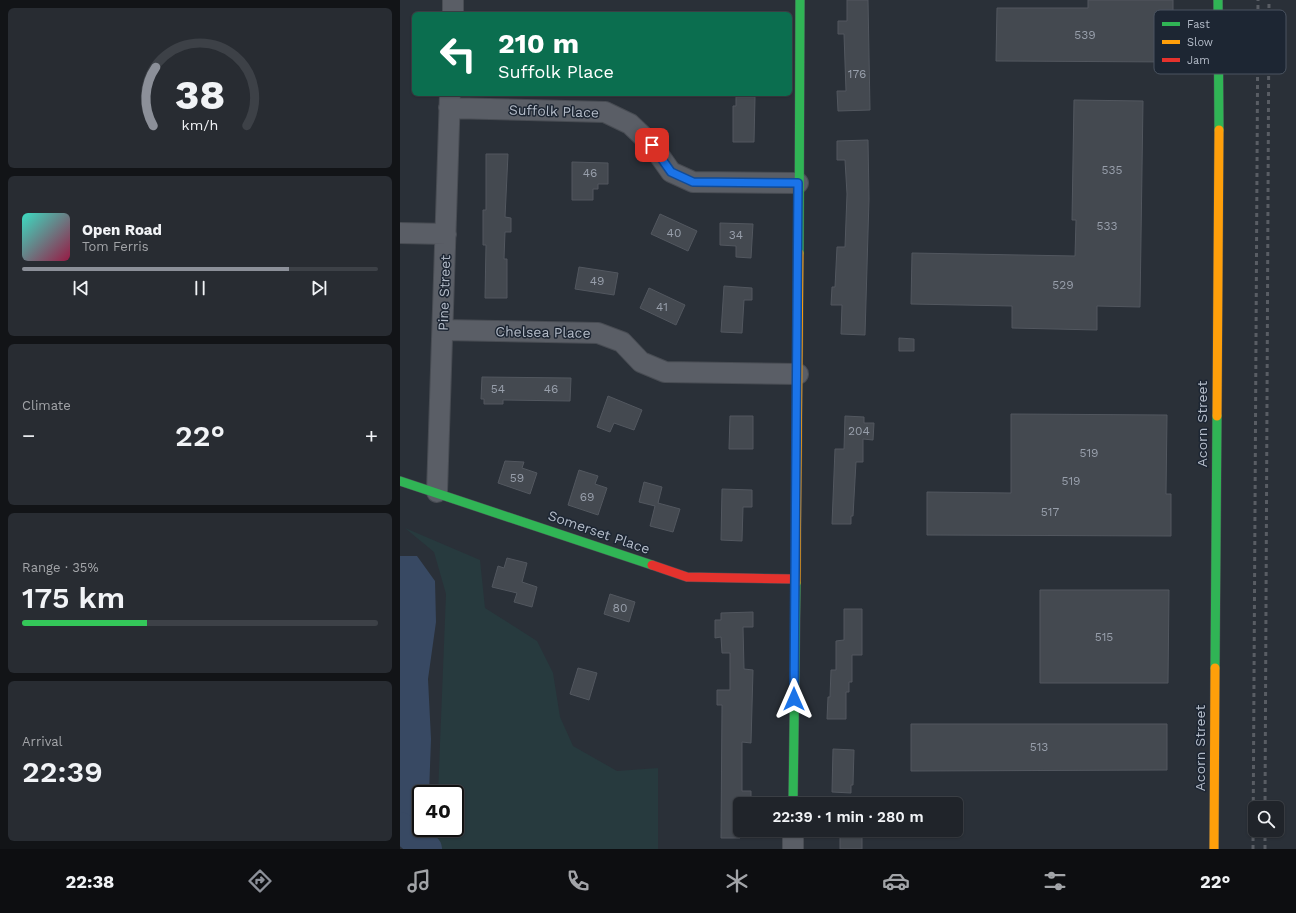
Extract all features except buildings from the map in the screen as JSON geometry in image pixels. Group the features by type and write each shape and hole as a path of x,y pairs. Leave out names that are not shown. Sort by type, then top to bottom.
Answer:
{"street":[{"path":"452,12 453,0"},
{"path":"793,797 794,579 798,374 800,0"},
{"name":"Acorn Street","path":"1218,0 1218,10"},
{"name":"Acorn Street","path":"1214,849 1219,74"},
{"name":"Suffolk Place","path":"450,101 605,112 630,124 652,145 671,172 693,182 798,183"},
{"name":"Pine Street","path":"437,492 450,101"},
{"path":"400,233 446,234"},
{"name":"Chelsea Place","path":"443,330 598,333 622,342 641,362 665,372 798,374"},
{"name":"Somerset Place","path":"400,481 437,492 688,577 794,579"},
{"path":"793,837 793,849"}],"green space":[{"path":"405,528 480,560 485,608 537,641 553,673 560,717 573,746 617,771 658,768 658,849 433,849 435,837 464,837 464,785 438,785 446,594 434,552"}],"water":[{"path":"400,556 417,556 435,581 436,622 428,679 431,739 429,785 412,785 412,837 418,837 417,841 400,840"}],"waterway":[{"path":"400,827 427,849"}],"railway":[{"path":"1258,0 1258,10"},
{"path":"1269,0 1269,10"},
{"path":"1253,849 1258,74"},
{"path":"1265,801 1269,74"},
{"path":"1265,837 1265,849"}],"traffic: fast":[{"path":"799,253 800,0"},
{"path":"1218,0 1218,10"},
{"path":"1219,74 1219,130"},
{"path":"1215,668 1217,416"},
{"path":"400,481 652,565"},
{"path":"793,797 796,583"}],"traffic: slow":[{"path":"1217,416 1219,130"},
{"path":"796,583 799,253"},
{"path":"1214,849 1215,668"}],"traffic: jam":[{"path":"652,565 687,577 794,579"}],"route":[{"path":"652,145 671,172 693,182 798,183 798,374 794,579 794,699"}]}
